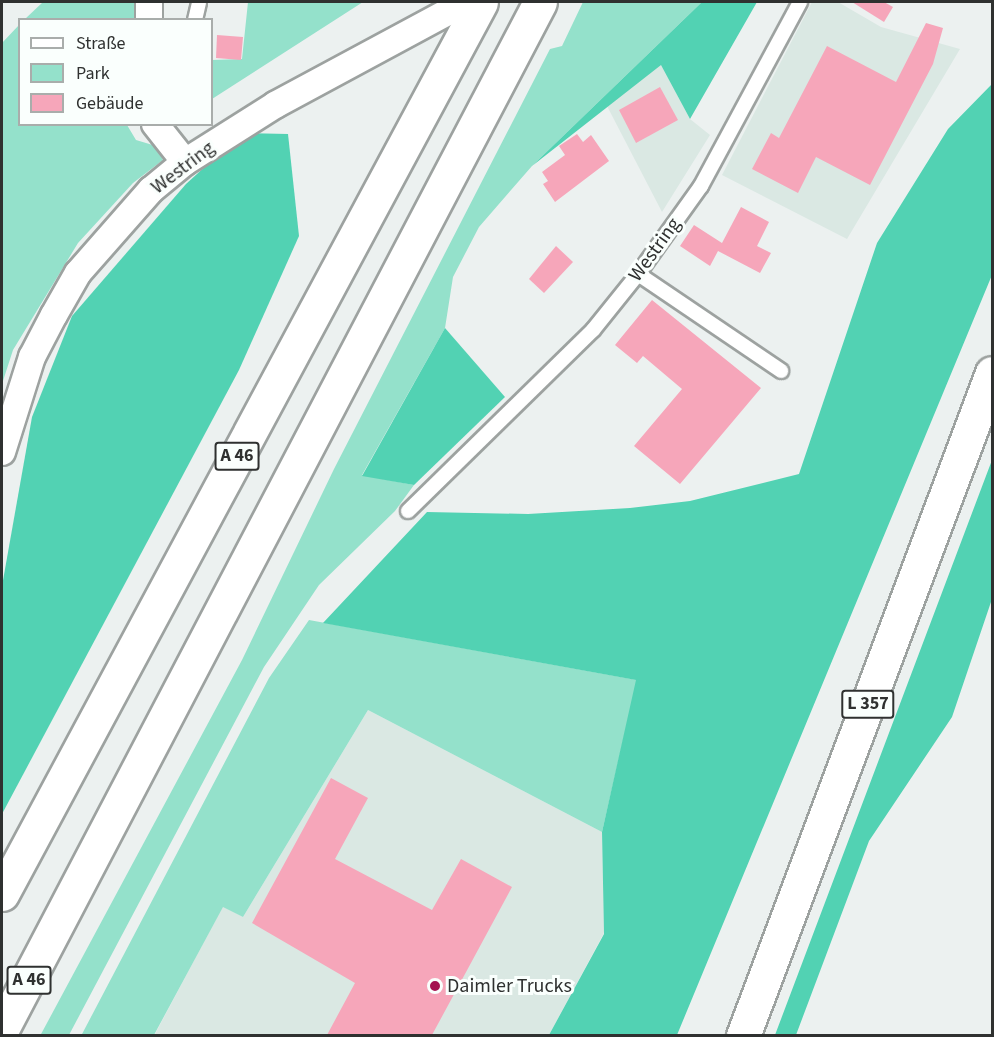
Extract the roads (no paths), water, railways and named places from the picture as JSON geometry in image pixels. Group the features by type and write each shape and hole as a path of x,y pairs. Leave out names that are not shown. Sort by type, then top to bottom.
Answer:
{"main road":[{"name":"A 46","path":"2,1029 56,930 540,2"},
{"name":"A 46","path":"2,894 473,7"},
{"name":"L 357","path":"743,1035 993,373"},
{"path":"14,1035 56,930"}],"street":[{"path":"149,2 149,18"},
{"name":"Westring","path":"3,444 32,357 78,273 151,190 185,162 275,105 473,7"},
{"path":"157,126 185,162"}],"lane":[{"path":"195,18 199,2"},
{"name":"Westring","path":"408,511 593,330 638,274 701,186 800,2"},
{"path":"638,274 781,371"}],"place":[{"name":"Daimler Trucks","path":"435,986"}]}
